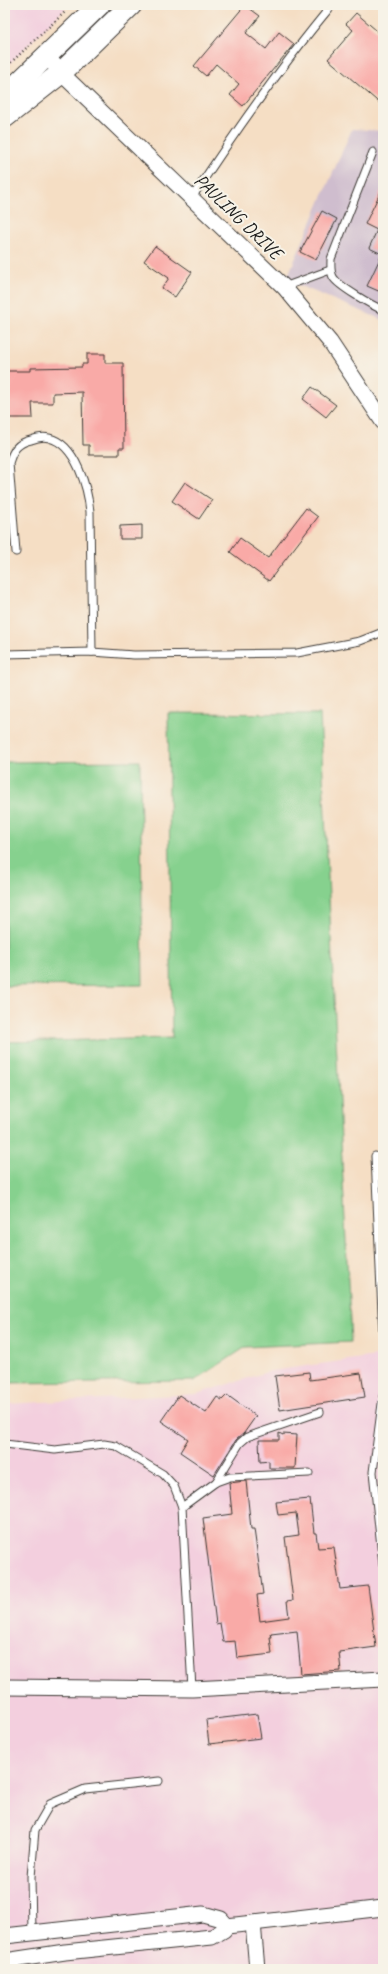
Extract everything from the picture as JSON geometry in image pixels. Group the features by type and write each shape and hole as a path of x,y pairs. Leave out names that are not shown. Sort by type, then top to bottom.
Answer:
{"main road":[{"path":"5,96 99,5"},
{"path":"5,117 61,73 130,5"}],"street":[{"name":"PAULING DRIVE","path":"47,56 61,73 284,287 330,342 383,422"},
{"path":"5,1687 192,1689 383,1680"},
{"path":"5,1961 65,1952 212,1937 224,1930 227,1926 383,1908"},
{"path":"5,1936 32,1932 61,1931 203,1914 222,1919 227,1926"},
{"path":"253,1923 257,1969"},
{"path":"61,1931 65,1952"}],"lane":[{"path":"192,199 222,152 287,62 332,5"},
{"path":"373,152 331,259 330,270 334,279 371,305 383,310"},
{"path":"284,287 330,270"},
{"path":"16,552 9,463 16,446 27,441 48,437 56,440 67,449 81,473 88,492 90,512 92,652"},
{"path":"5,654 92,652 134,655 297,652 360,641 383,632"},
{"path":"375,1156 383,1336"},
{"path":"383,1396 373,1472 383,1565"},
{"path":"216,1482 240,1444 246,1438 320,1412"},
{"path":"5,1444 55,1450 104,1444 116,1446 163,1474 174,1486 182,1507 192,1689"},
{"path":"182,1507 216,1482 230,1477 309,1473"},
{"path":"32,1932 31,1877 36,1830 50,1804 85,1788 159,1781"}],"path":[{"path":"5,68 67,10"}],"shaded area":[{"path":"5,5 69,5 5,68"},
{"path":"352,129 383,131 383,320 286,280"},
{"path":"383,1355 383,1969 5,1969 5,1404 196,1394 271,1371"}],"green space":[{"path":"168,713 320,714 351,1342 246,1347 194,1381 7,1383 5,1381 5,1042 172,1038"},
{"path":"140,761 143,985 5,986 5,762"}],"building":[{"path":"245,5 260,16 246,33 266,49 279,32 294,44 243,106 230,95 239,84 216,64 206,76 194,66"},
{"path":"356,13 383,36 383,106 328,59 353,30 346,24"},
{"path":"383,187 383,293 367,286 382,254 369,248 377,230 365,224"},
{"path":"322,211 337,219 316,260 300,252"},
{"path":"155,246 192,272 175,297 162,288 169,278 144,261"},
{"path":"87,354 105,354 105,363 123,363 124,448 119,448 119,455 89,455 89,445 83,445 82,392 53,393 53,403 32,403 33,418 5,418 5,385 7,385 7,371 30,371 30,368 82,367 82,364 87,364"},
{"path":"312,387 336,405 326,417 303,399"},
{"path":"185,482 212,500 199,519 172,501"},
{"path":"306,508 318,517 269,581 230,552 240,538 268,558"},
{"path":"142,525 142,539 120,539 120,526"},
{"path":"309,1372 310,1380 361,1373 365,1397 280,1410 275,1376"},
{"path":"179,1395 206,1413 217,1397 222,1400 227,1395 256,1416 244,1433 236,1440 214,1475 180,1452 188,1439 161,1421"},
{"path":"279,1433 283,1435 297,1435 295,1468 269,1468 269,1461 260,1462 259,1440 279,1440"},
{"path":"246,1481 251,1529 254,1529 263,1594 257,1595 260,1621 289,1617 287,1601 293,1600 285,1537 299,1535 296,1513 278,1515 276,1502 310,1499 314,1533 316,1533 318,1548 334,1547 340,1589 368,1586 376,1647 339,1652 341,1671 301,1674 297,1631 271,1634 272,1654 237,1658 235,1641 223,1642 220,1623 216,1624 203,1518 232,1514 229,1483"},
{"path":"257,1714 261,1738 209,1744 206,1720"}]}
